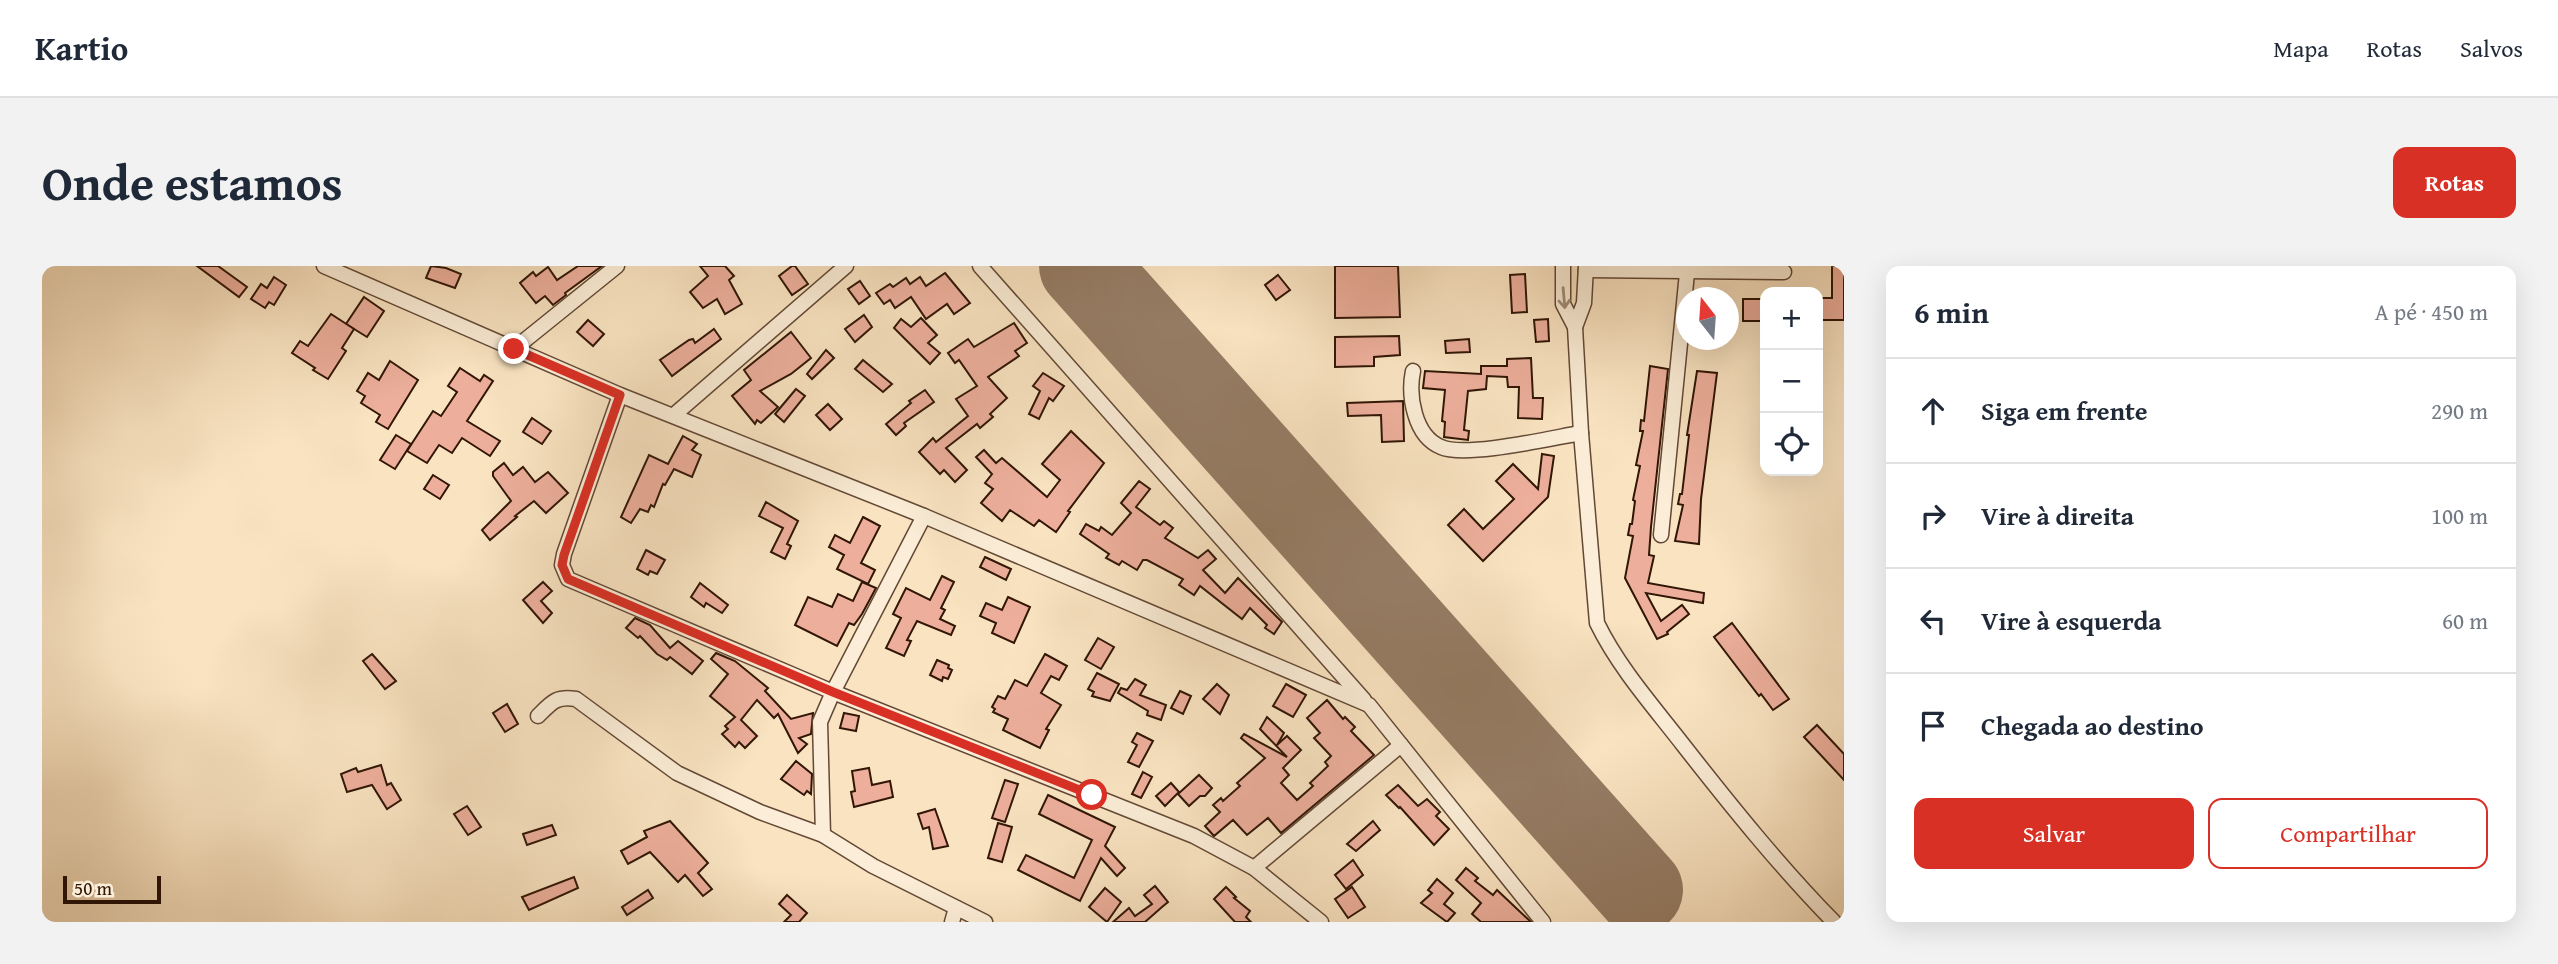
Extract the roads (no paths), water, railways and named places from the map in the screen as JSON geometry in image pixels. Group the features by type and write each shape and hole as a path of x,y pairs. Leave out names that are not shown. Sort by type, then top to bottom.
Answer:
{"street":[{"path":"324,266 620,395 924,516 1369,705"},
{"path":"514,349 617,266"},
{"path":"674,415 846,266"},
{"path":"980,266 1369,705 1543,922"},
{"path":"1563,266 1563,304 1575,327"},
{"path":"1784,272 1686,273 1586,268 1584,303 1575,327 1593,596 1597,623 1608,646 1636,685 1727,801 1834,922"},
{"path":"1661,535 1686,273"},
{"path":"1413,371 1410,385 1415,414 1429,438 1441,447 1475,449 1581,433"},
{"path":"620,395 564,555 562,565 568,579 833,692 1194,836 1254,869 1321,922"},
{"path":"823,835 820,722 924,516"},
{"path":"538,716 551,703 562,697 576,699 677,773 760,812 823,835 954,915 985,922"},
{"path":"1254,869 1401,745"}]}
